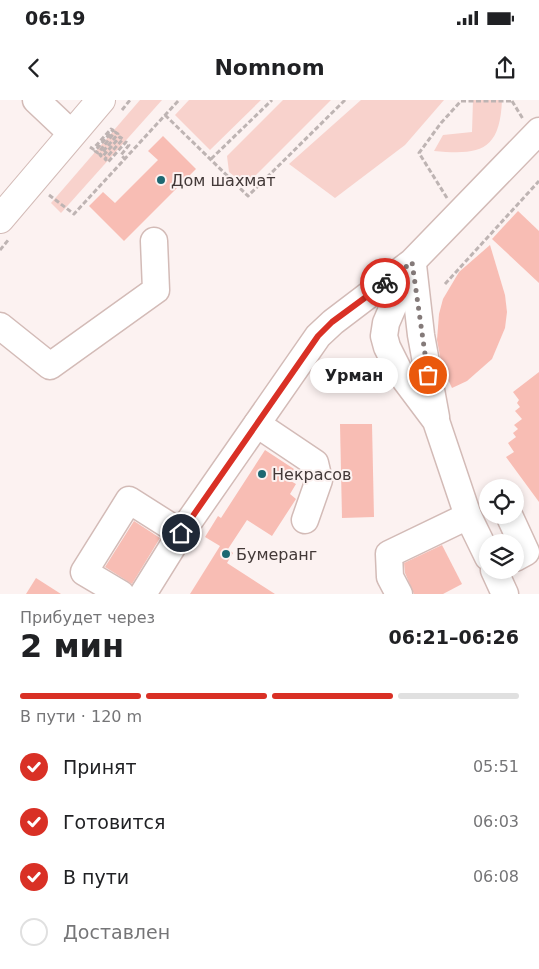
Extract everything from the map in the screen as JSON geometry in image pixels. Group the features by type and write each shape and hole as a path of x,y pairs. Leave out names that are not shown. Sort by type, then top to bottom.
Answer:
{"main road":[{"path":"0,219 81,140 101,100"}],"street":[{"path":"36,100 81,140"},
{"path":"143,594 181,533 318,336 332,322 412,262 532,126"},
{"path":"0,326 50,366 156,290 154,241"},
{"path":"412,262 399,295 390,308 384,336 387,347 400,373 436,421"},
{"path":"412,262 421,335 436,421 468,516 479,539"},
{"path":"257,424 315,463 319,480 305,520"},
{"path":"121,594 84,572 129,500 181,533"},
{"path":"399,594 390,577 389,554 468,516"}],"path":[{"path":"48,195 74,214 179,100"},
{"path":"211,159 272,100"},
{"path":"165,115 248,196 345,100"},
{"path":"450,204 419,152 461,101 512,100 532,126"},
{"path":"81,140 93,149 111,129 113,130 95,151 98,153 115,132 118,134 100,155 102,157 120,136 123,139 105,159 108,162 126,142 129,145 121,156 124,159"},
{"path":"445,284 539,181"}],"shaded area":[{"path":"140,100 162,100 61,213 51,203"},
{"path":"189,100 261,100 210,150 175,115"},
{"path":"283,100 331,100 250,181 239,180 229,172 227,156"},
{"path":"361,100 444,100 405,145 335,198 289,164"},
{"path":"473,100 502,100 497,130 491,140 475,150 463,152 434,151 443,135 472,132"}],"building":[{"name":"Дом шахмат","path":"163,136 196,169 124,241 89,206 103,192 115,203 158,160 148,151"},
{"path":"518,211 539,231 539,283 492,239"},
{"path":"490,245 505,295 507,312 505,328 492,359 467,381 452,388 442,367 437,340 439,314 443,299 459,272"},
{"path":"539,372 539,502 524,479 506,457 514,452 508,443 516,437 513,433 518,429 514,425 522,419 515,411 520,407 517,403 519,400 513,392"},
{"path":"340,424 372,424 374,517 342,518"},
{"path":"265,450 294,469 287,479 296,484 290,494 296,499 272,536 247,520 228,549 233,553 227,563 275,594 190,594 220,546 205,537 218,516 221,518"},
{"path":"134,521 160,538 132,584 105,567"},
{"path":"442,545 462,584 443,594 414,594 405,573 404,563"},
{"path":"36,578 61,594 26,594"}],"way so far":[{"path":"385,283 412,262 428,375"}],"place":[{"name":"Дом шахмат","path":"161,180"},
{"name":"Урман","path":"428,375"},
{"name":"Некрасов","path":"262,474"},
{"name":"Бумеранг","path":"226,554"}],"route":[{"path":"181,533 318,336 332,322 385,283"}]}
